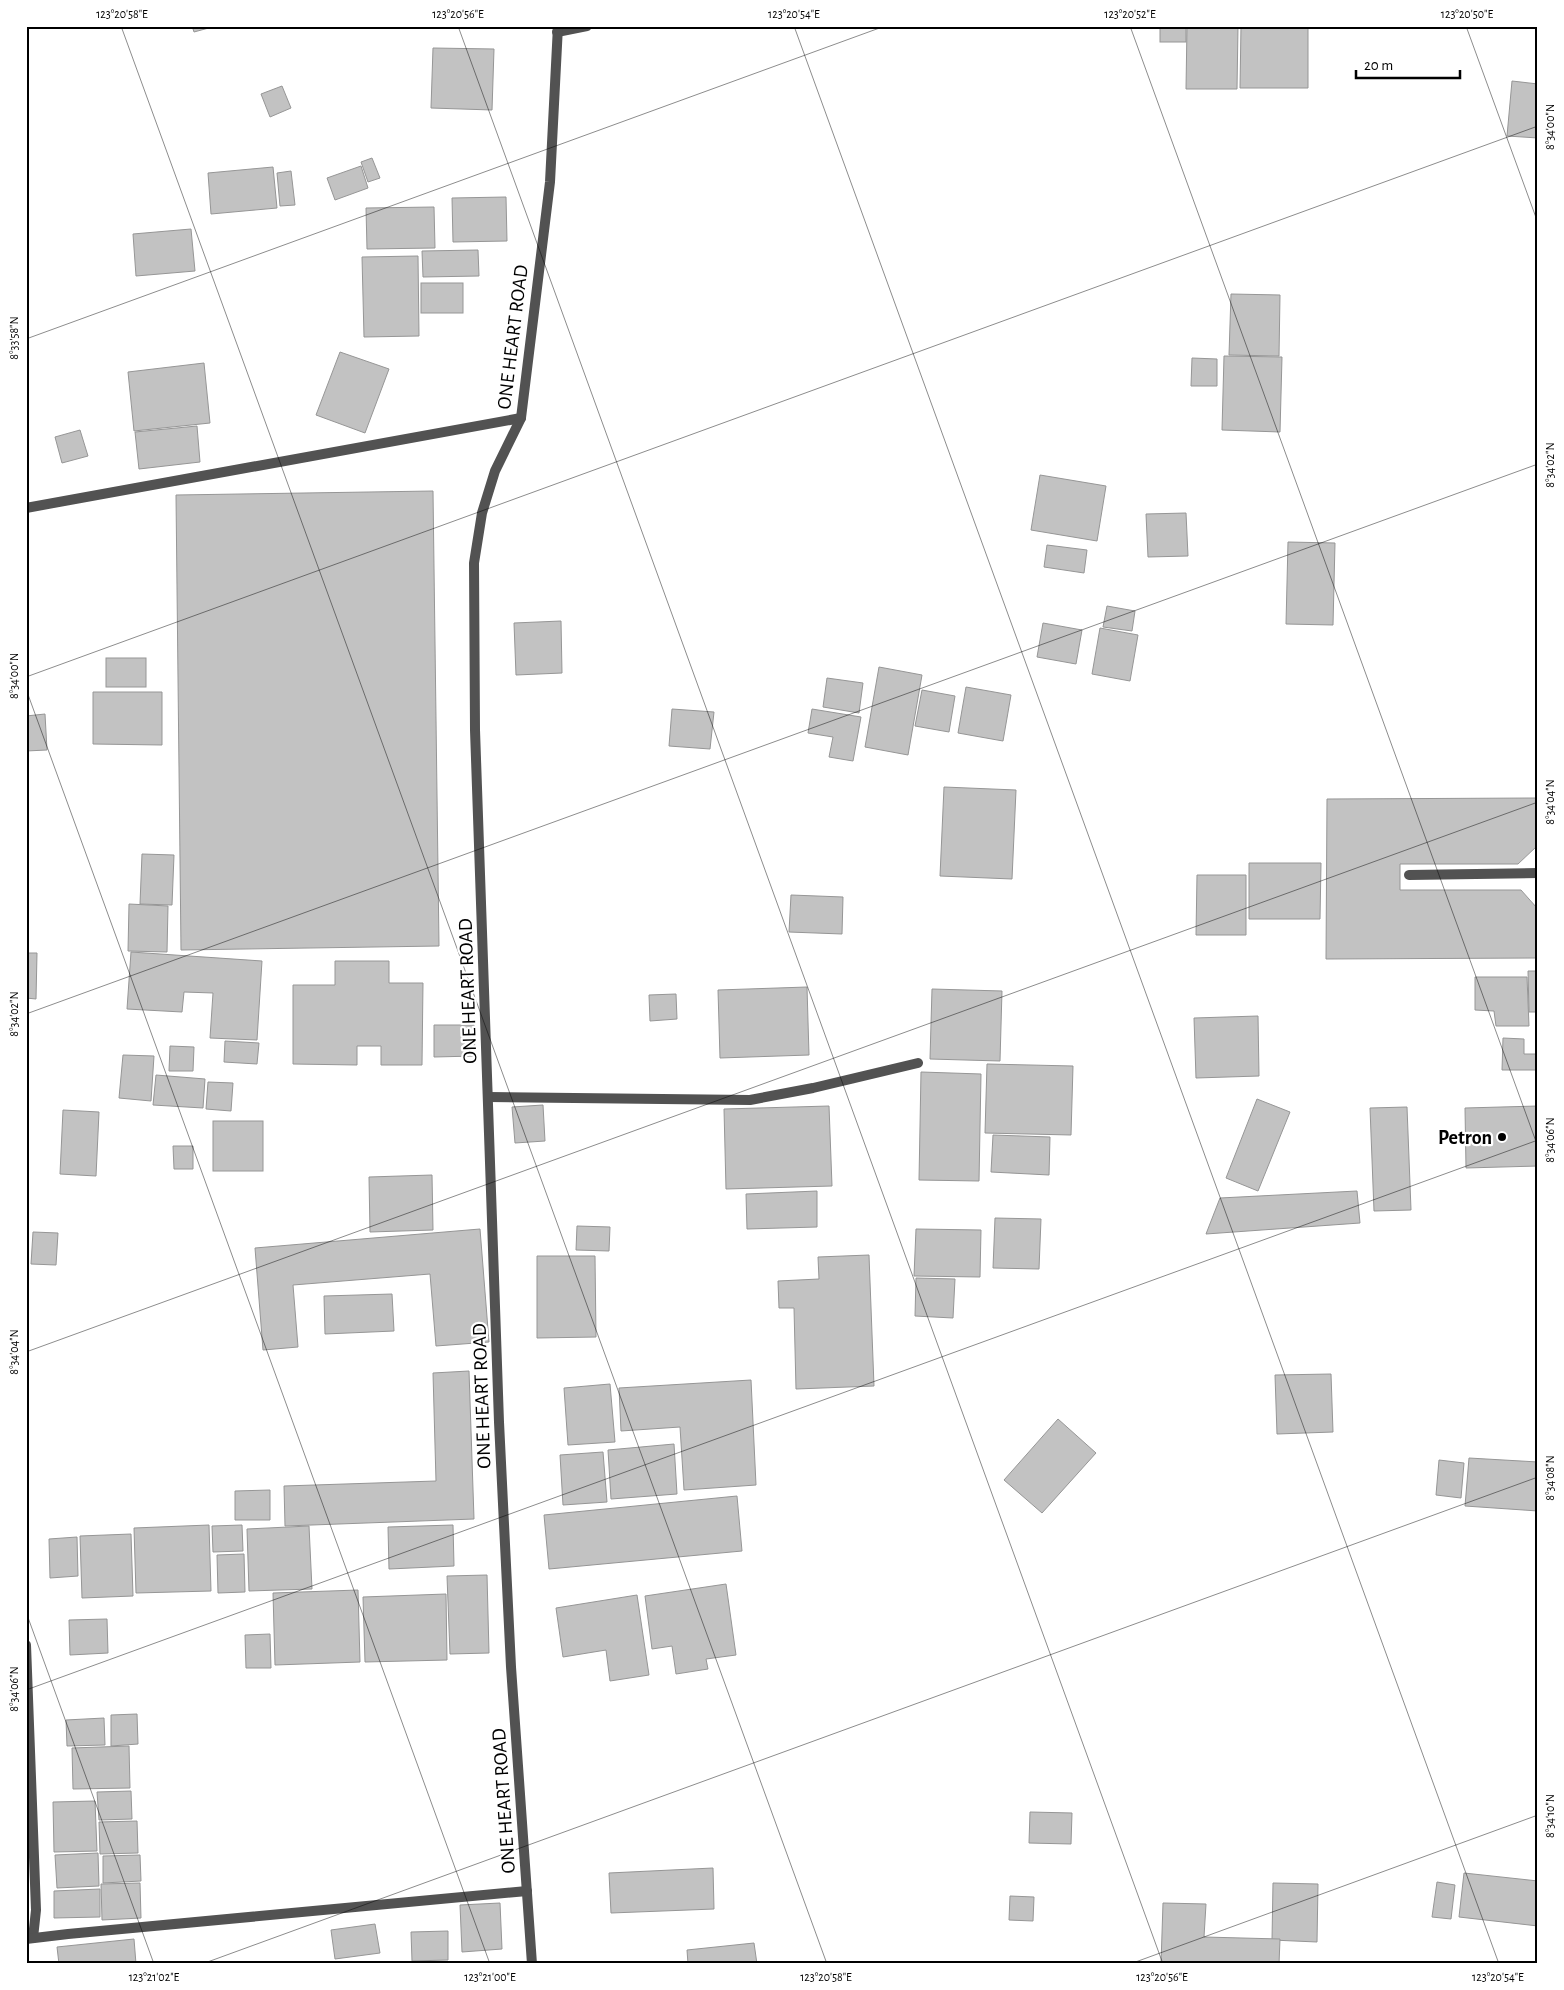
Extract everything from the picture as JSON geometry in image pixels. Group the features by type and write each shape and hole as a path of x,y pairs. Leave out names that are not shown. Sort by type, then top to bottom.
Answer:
{"street":[{"path":"558,29 587,26"},
{"name":"ONE HEART ROAD","path":"532,1964 511,1667 500,1451 475,730 474,563 482,513 495,471 521,418 550,182 558,29"},
{"path":"26,508 521,418"},
{"path":"1408,875 1538,873"},
{"path":"488,1097 750,1100 813,1088 918,1062"},
{"path":"26,1645 36,1910 30,1939 527,1890"}],"building":[{"path":"192,26 216,26 194,32"},
{"path":"1160,26 1186,26 1186,42 1160,42"},
{"path":"1187,26 1238,26 1237,89 1186,89"},
{"path":"1241,26 1308,26 1308,88 1240,88"},
{"path":"433,48 494,49 492,110 431,108"},
{"path":"1512,81 1538,84 1538,138 1507,136"},
{"path":"282,86 291,108 270,117 261,94"},
{"path":"372,158 380,178 368,182 361,162"},
{"path":"361,166 368,188 335,200 327,178"},
{"path":"273,167 277,208 211,214 208,173"},
{"path":"291,171 295,205 280,206 277,173"},
{"path":"506,197 507,241 453,242 452,198"},
{"path":"434,207 435,248 367,249 366,208"},
{"path":"191,229 195,271 136,276 133,234"},
{"path":"478,250 479,276 423,277 422,251"},
{"path":"418,256 419,336 364,337 362,257"},
{"path":"421,283 463,283 463,313 421,313"},
{"path":"1231,294 1280,295 1279,356 1229,355"},
{"path":"340,352 389,369 365,433 316,415"},
{"path":"1224,356 1282,357 1280,432 1222,430"},
{"path":"1192,358 1217,359 1217,386 1191,386"},
{"path":"204,363 210,423 134,431 128,372"},
{"path":"197,426 200,462 139,469 135,432"},
{"path":"80,430 88,456 62,463 55,437"},
{"path":"1040,475 1106,486 1097,541 1031,530"},
{"path":"433,491 439,946 181,950 176,495"},
{"path":"1186,513 1188,556 1148,557 1146,514"},
{"path":"1288,542 1335,543 1333,625 1286,624"},
{"path":"1047,545 1087,550 1084,573 1044,567"},
{"path":"1107,606 1135,611 1132,631 1103,627"},
{"path":"561,621 562,673 516,675 514,623"},
{"path":"1043,623 1082,630 1076,664 1037,657"},
{"path":"1100,628 1138,635 1130,681 1092,674"},
{"path":"106,658 146,658 146,687 106,687"},
{"path":"879,667 922,675 908,755 865,747"},
{"path":"827,678 863,683 859,713 823,707"},
{"path":"966,687 1011,695 1003,741 958,733"},
{"path":"922,690 955,696 949,732 915,726"},
{"path":"93,692 162,692 162,745 93,744"},
{"path":"672,709 714,712 710,749 669,746"},
{"path":"812,709 861,717 853,761 829,757 833,737 808,733"},
{"path":"45,714 47,750 26,751 26,716"},
{"path":"944,787 1016,790 1012,879 940,876"},
{"path":"1536,798 1536,847 1518,864 1400,864 1400,890 1521,890 1537,908 1537,958 1326,959 1327,799"},
{"path":"142,854 174,855 172,905 140,904"},
{"path":"1249,863 1321,863 1320,919 1249,919"},
{"path":"1197,875 1246,875 1246,935 1196,935"},
{"path":"791,895 843,897 842,934 789,932"},
{"path":"129,904 168,906 167,952 128,951"},
{"path":"131,952 262,961 257,1040 210,1038 213,993 184,992 182,1012 127,1009"},
{"path":"26,953 37,953 36,999 26,998"},
{"path":"335,961 389,961 389,983 423,983 422,1065 381,1065 381,1046 357,1046 357,1065 293,1064 293,985 335,985"},
{"path":"1528,971 1538,971 1538,1012 1529,1012"},
{"path":"1475,977 1527,977 1529,1026 1496,1026 1494,1011 1475,1010"},
{"path":"807,987 809,1055 720,1058 718,990"},
{"path":"932,989 1002,991 1000,1061 930,1059"},
{"path":"676,994 677,1019 650,1021 649,995"},
{"path":"1258,1016 1259,1076 1196,1078 1194,1018"},
{"path":"434,1025 474,1025 475,1056 434,1057"},
{"path":"1503,1038 1524,1039 1524,1054 1538,1054 1538,1070 1502,1070"},
{"path":"225,1041 259,1043 257,1064 224,1062"},
{"path":"170,1046 194,1047 193,1071 169,1071"},
{"path":"123,1055 154,1056 151,1101 119,1098"},
{"path":"987,1064 1073,1066 1071,1135 985,1133"},
{"path":"921,1072 981,1074 979,1181 919,1180"},
{"path":"156,1075 205,1079 203,1108 153,1105"},
{"path":"208,1082 233,1083 231,1111 206,1109"},
{"path":"1257,1099 1290,1112 1258,1191 1226,1178"},
{"path":"543,1105 545,1141 515,1143 512,1107"},
{"path":"829,1106 832,1186 726,1189 724,1109"},
{"name":"Petron","path":"1538,1106 1538,1166 1466,1168 1465,1108"},
{"path":"1407,1107 1411,1210 1374,1211 1370,1108"},
{"path":"63,1110 99,1112 96,1176 60,1174"},
{"path":"213,1121 263,1121 263,1171 213,1171"},
{"path":"993,1135 1050,1137 1049,1175 991,1172"},
{"path":"173,1146 193,1146 193,1169 174,1169"},
{"path":"432,1175 433,1230 370,1232 369,1177"},
{"path":"817,1191 817,1227 747,1229 746,1194"},
{"path":"1357,1191 1360,1223 1206,1234 1220,1198"},
{"path":"995,1218 1041,1219 1039,1269 993,1268"},
{"path":"577,1226 610,1227 609,1251 576,1250"},
{"path":"480,1229 489,1342 436,1346 430,1274 293,1285 298,1347 263,1350 255,1248"},
{"path":"916,1229 981,1230 980,1277 914,1276"},
{"path":"33,1232 58,1233 56,1265 31,1264"},
{"path":"869,1255 874,1386 796,1389 794,1308 779,1308 778,1281 819,1279 818,1257"},
{"path":"537,1256 595,1256 596,1337 537,1338"},
{"path":"916,1278 955,1279 953,1318 915,1316"},
{"path":"392,1294 394,1331 325,1334 324,1296"},
{"path":"469,1371 474,1519 285,1526 284,1486 436,1481 433,1373"},
{"path":"1331,1374 1333,1432 1277,1434 1275,1375"},
{"path":"751,1380 756,1485 684,1490 680,1427 621,1431 619,1388"},
{"path":"610,1384 615,1442 568,1445 564,1388"},
{"path":"1058,1419 1096,1453 1042,1513 1004,1480"},
{"path":"674,1444 677,1494 611,1499 608,1450"},
{"path":"603,1452 607,1502 563,1505 560,1455"},
{"path":"1469,1458 1538,1462 1538,1511 1465,1506"},
{"path":"1439,1460 1464,1463 1461,1498 1436,1495"},
{"path":"270,1490 270,1520 235,1520 235,1491"},
{"path":"737,1496 742,1551 549,1569 544,1515"},
{"path":"209,1525 211,1591 136,1593 134,1528"},
{"path":"242,1525 243,1551 213,1552 212,1526"},
{"path":"453,1525 454,1566 389,1569 388,1527"},
{"path":"309,1526 312,1589 249,1591 247,1529"},
{"path":"131,1534 133,1596 82,1598 80,1536"},
{"path":"77,1537 78,1576 50,1578 49,1539"},
{"path":"244,1554 245,1592 218,1593 217,1555"},
{"path":"487,1575 489,1653 450,1654 447,1576"},
{"path":"726,1584 736,1655 706,1659 708,1669 676,1674 672,1646 652,1649 645,1596"},
{"path":"358,1590 360,1662 275,1665 273,1593"},
{"path":"446,1594 447,1660 365,1662 363,1597"},
{"path":"637,1595 649,1675 610,1681 606,1650 563,1657 556,1608"},
{"path":"107,1619 108,1653 70,1655 69,1620"},
{"path":"270,1634 271,1668 246,1668 245,1635"},
{"path":"137,1714 138,1744 111,1746 111,1715"},
{"path":"104,1718 105,1745 67,1746 66,1720"},
{"path":"129,1746 130,1788 73,1789 72,1748"},
{"path":"131,1791 132,1819 99,1820 97,1792"},
{"path":"95,1801 97,1851 54,1852 53,1802"},
{"path":"1030,1812 1072,1813 1071,1844 1029,1843"},
{"path":"137,1821 138,1853 100,1854 99,1822"},
{"path":"98,1853 99,1886 57,1888 55,1855"},
{"path":"140,1855 141,1881 103,1883 103,1856"},
{"path":"713,1868 714,1909 611,1913 609,1873"},
{"path":"1464,1873 1538,1881 1538,1926 1459,1917"},
{"path":"1437,1882 1455,1885 1451,1919 1432,1917"},
{"path":"140,1883 141,1918 102,1920 101,1884"},
{"path":"1273,1883 1318,1884 1317,1942 1272,1940"},
{"path":"100,1889 100,1917 54,1918 54,1891"},
{"path":"1010,1896 1034,1897 1033,1921 1009,1920"},
{"path":"500,1903 502,1949 462,1952 460,1905"},
{"path":"1163,1903 1206,1904 1204,1937 1280,1939 1279,1964 1161,1964"},
{"path":"375,1924 380,1953 335,1959 331,1930"},
{"path":"448,1931 448,1960 412,1961 411,1932"},
{"path":"134,1939 136,1964 59,1964 57,1947"},
{"path":"754,1943 757,1964 688,1964 687,1950"}],"place":[{"name":"Petron","path":"1502,1137"}]}
